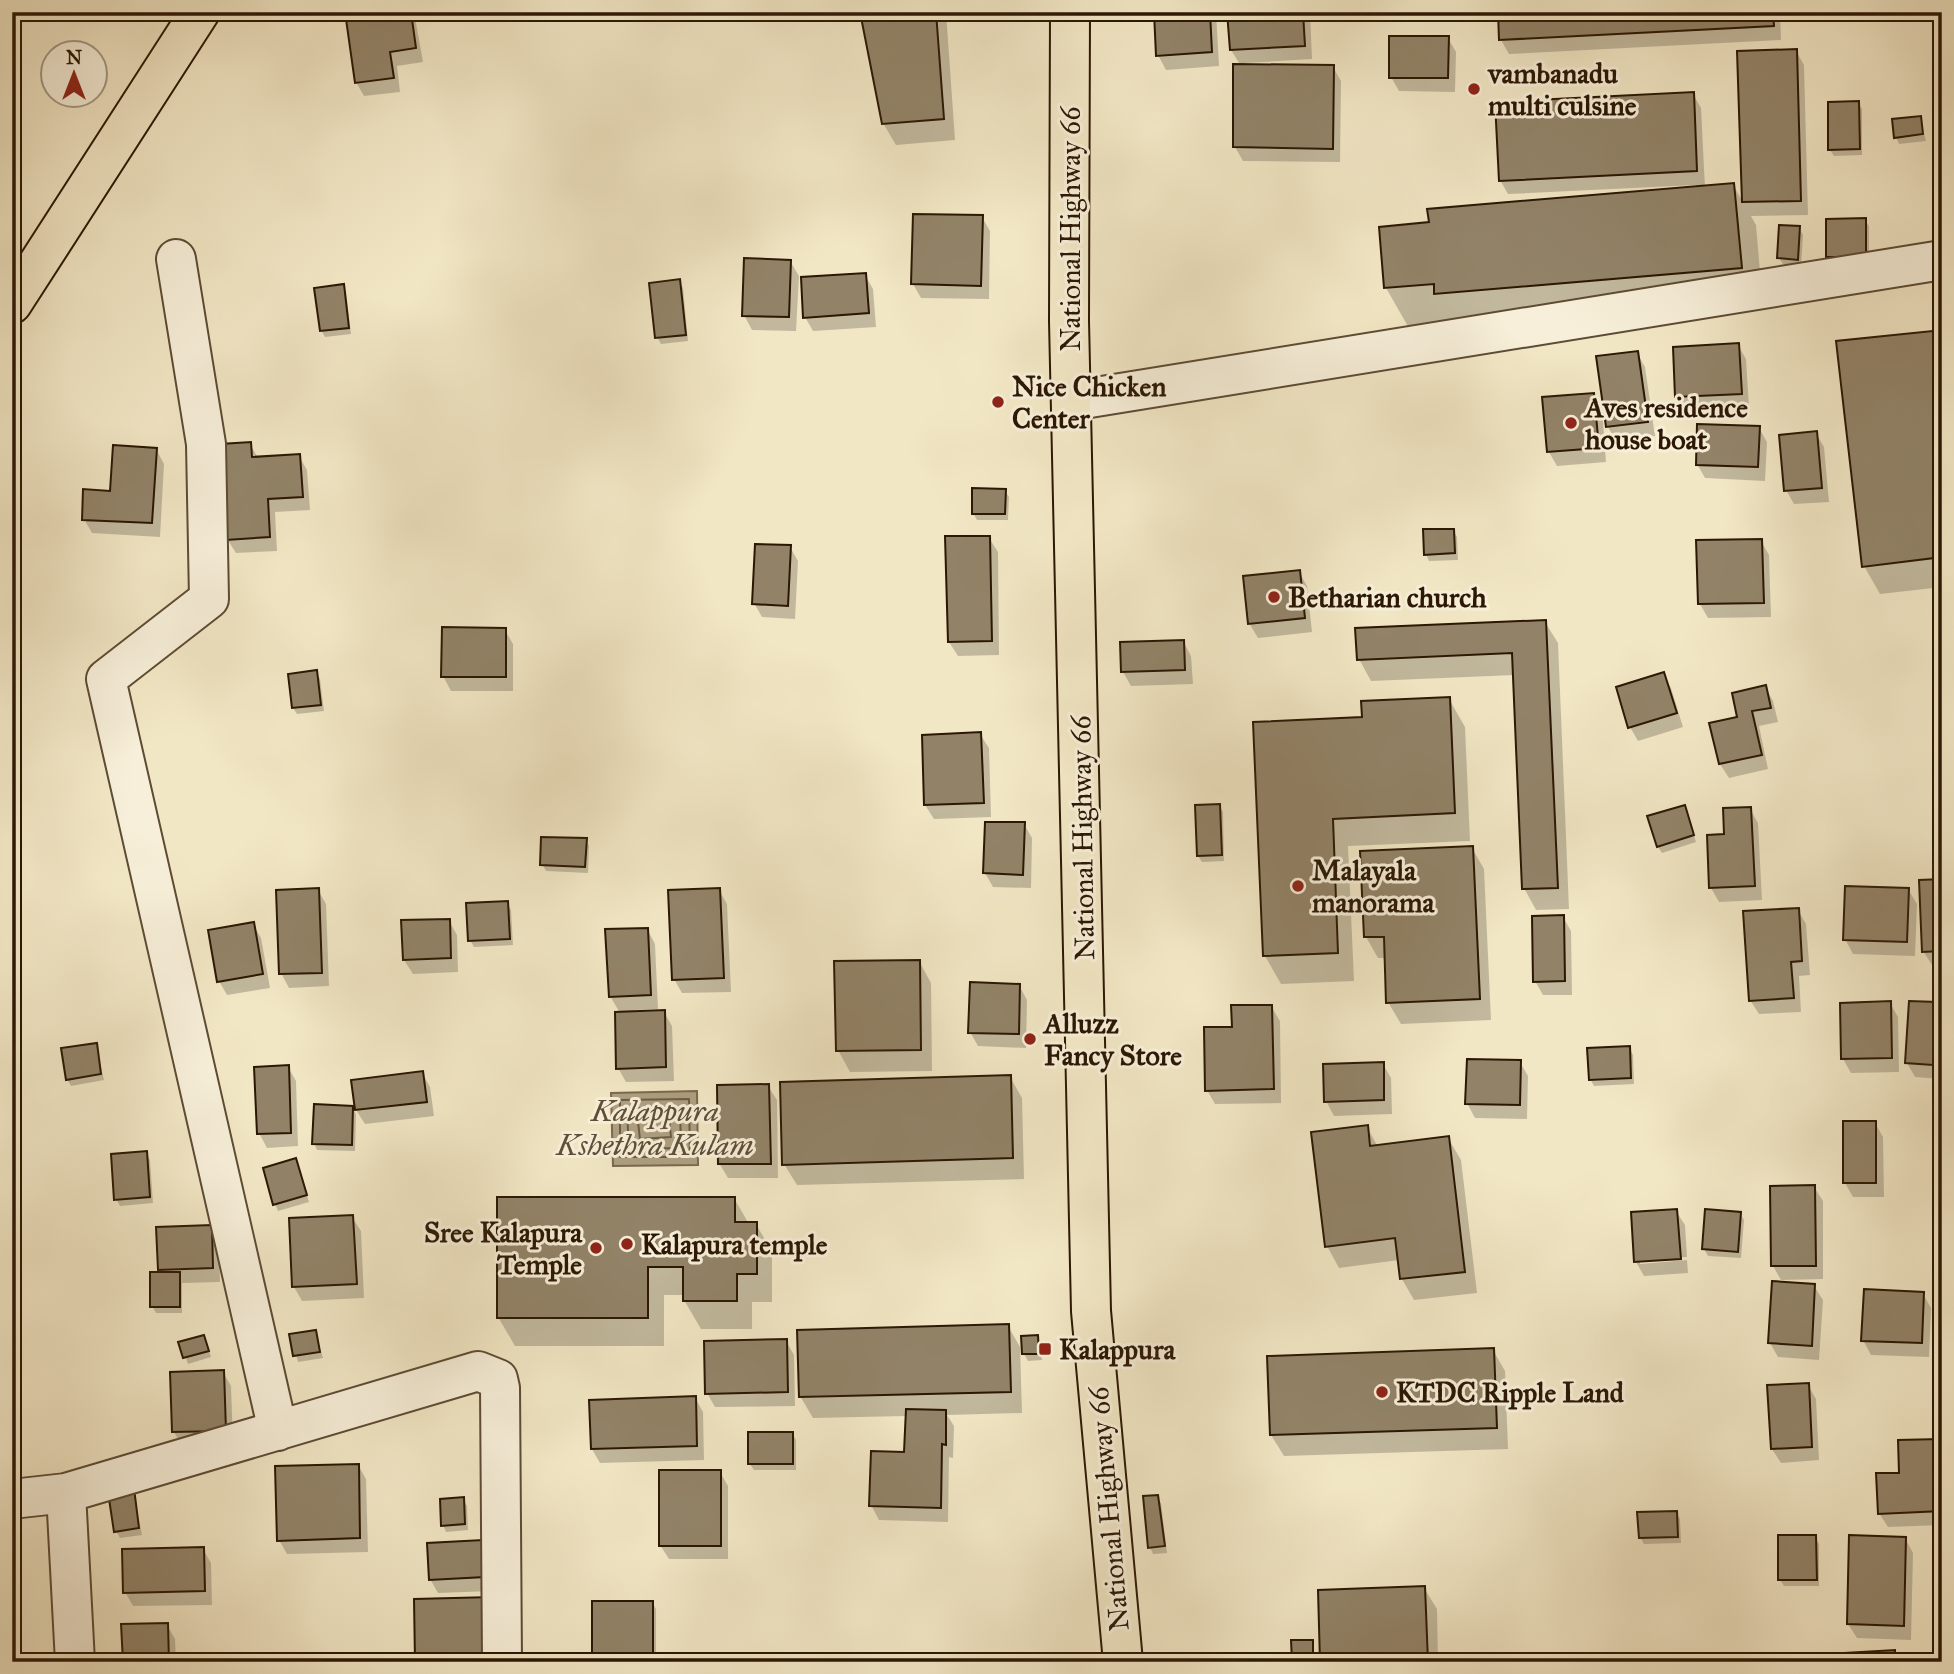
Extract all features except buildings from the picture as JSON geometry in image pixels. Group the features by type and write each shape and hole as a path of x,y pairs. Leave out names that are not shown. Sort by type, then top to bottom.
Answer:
{"main road":[{"path":"12,304 200,12"},
{"name":"National Highway 66","path":"1070,12 1071,401 1091,1311 1123,1662"}],"street":[{"path":"176,259 206,444 209,599 106,680 278,1431"},
{"path":"1071,401 1942,260"},
{"path":"12,1499 66,1493 478,1371 498,1379 500,1388 502,1662"},
{"path":"66,1493 75,1662"}],"water":[{"name":"Kalappura Kshethra Kulam","path":"697,1091 698,1165 613,1166 611,1093"}],"place":[{"name":"vambanadu multi culsine","path":"1474,89"},
{"name":"Nice Chicken Center","path":"998,402"},
{"name":"Aves residence house boat","path":"1571,423"},
{"name":"Betharian church","path":"1274,597"},
{"name":"Malayala manorama","path":"1298,886"},
{"name":"Alluzz Fancy Store","path":"1030,1039"},
{"name":"Kalapura temple","path":"627,1244"},
{"name":"Sree Kalapura Temple","path":"596,1248"},
{"name":"Kalappura","path":"1045,1349"},
{"name":"KTDC Ripple Land","path":"1382,1392"}]}
